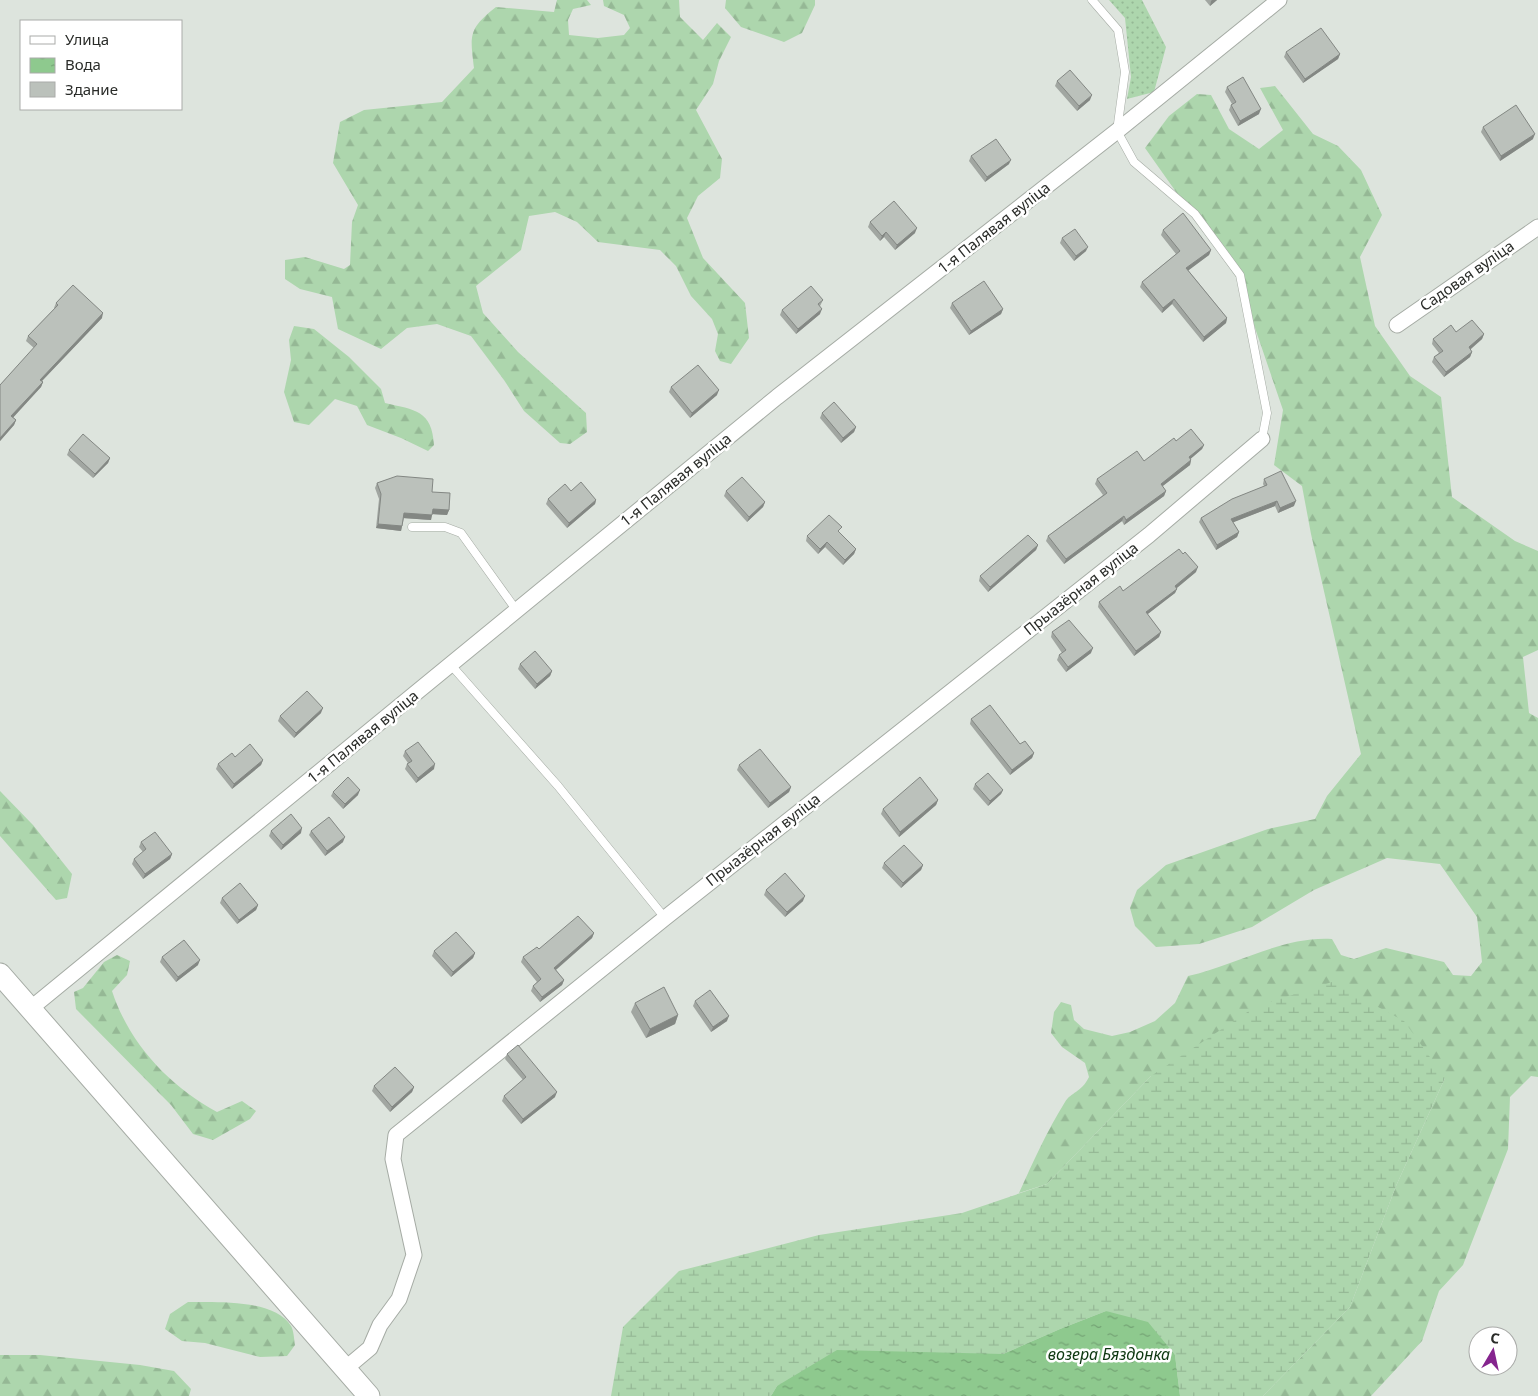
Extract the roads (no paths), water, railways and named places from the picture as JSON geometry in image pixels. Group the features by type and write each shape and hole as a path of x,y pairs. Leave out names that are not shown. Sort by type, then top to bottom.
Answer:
{"main road":[{"path":"0,974 369,1396"}],"street":[{"name":"1-я Палявая вуліца","path":"30,1008 777,397 1117,131 1278,0"},
{"name":"Садовая вуліца","path":"1397,325 1538,227"},
{"name":"Прыазёрная вуліца","path":"345,1369 370,1348 380,1325 399,1299 414,1254 393,1159 396,1135 665,918 1149,535 1262,439"}],"lane":[{"path":"1092,0 1118,30 1125,72 1117,131 1134,162 1195,214 1240,276 1267,414 1262,439"},
{"path":"412,527 445,527 461,533 517,611"},
{"path":"451,665 558,786 665,918"}],"water":[{"name":"возера Бяздонка","path":"1106,1311 1148,1322 1175,1355 1180,1396 771,1396 777,1386 837,1350 1003,1354"}]}
